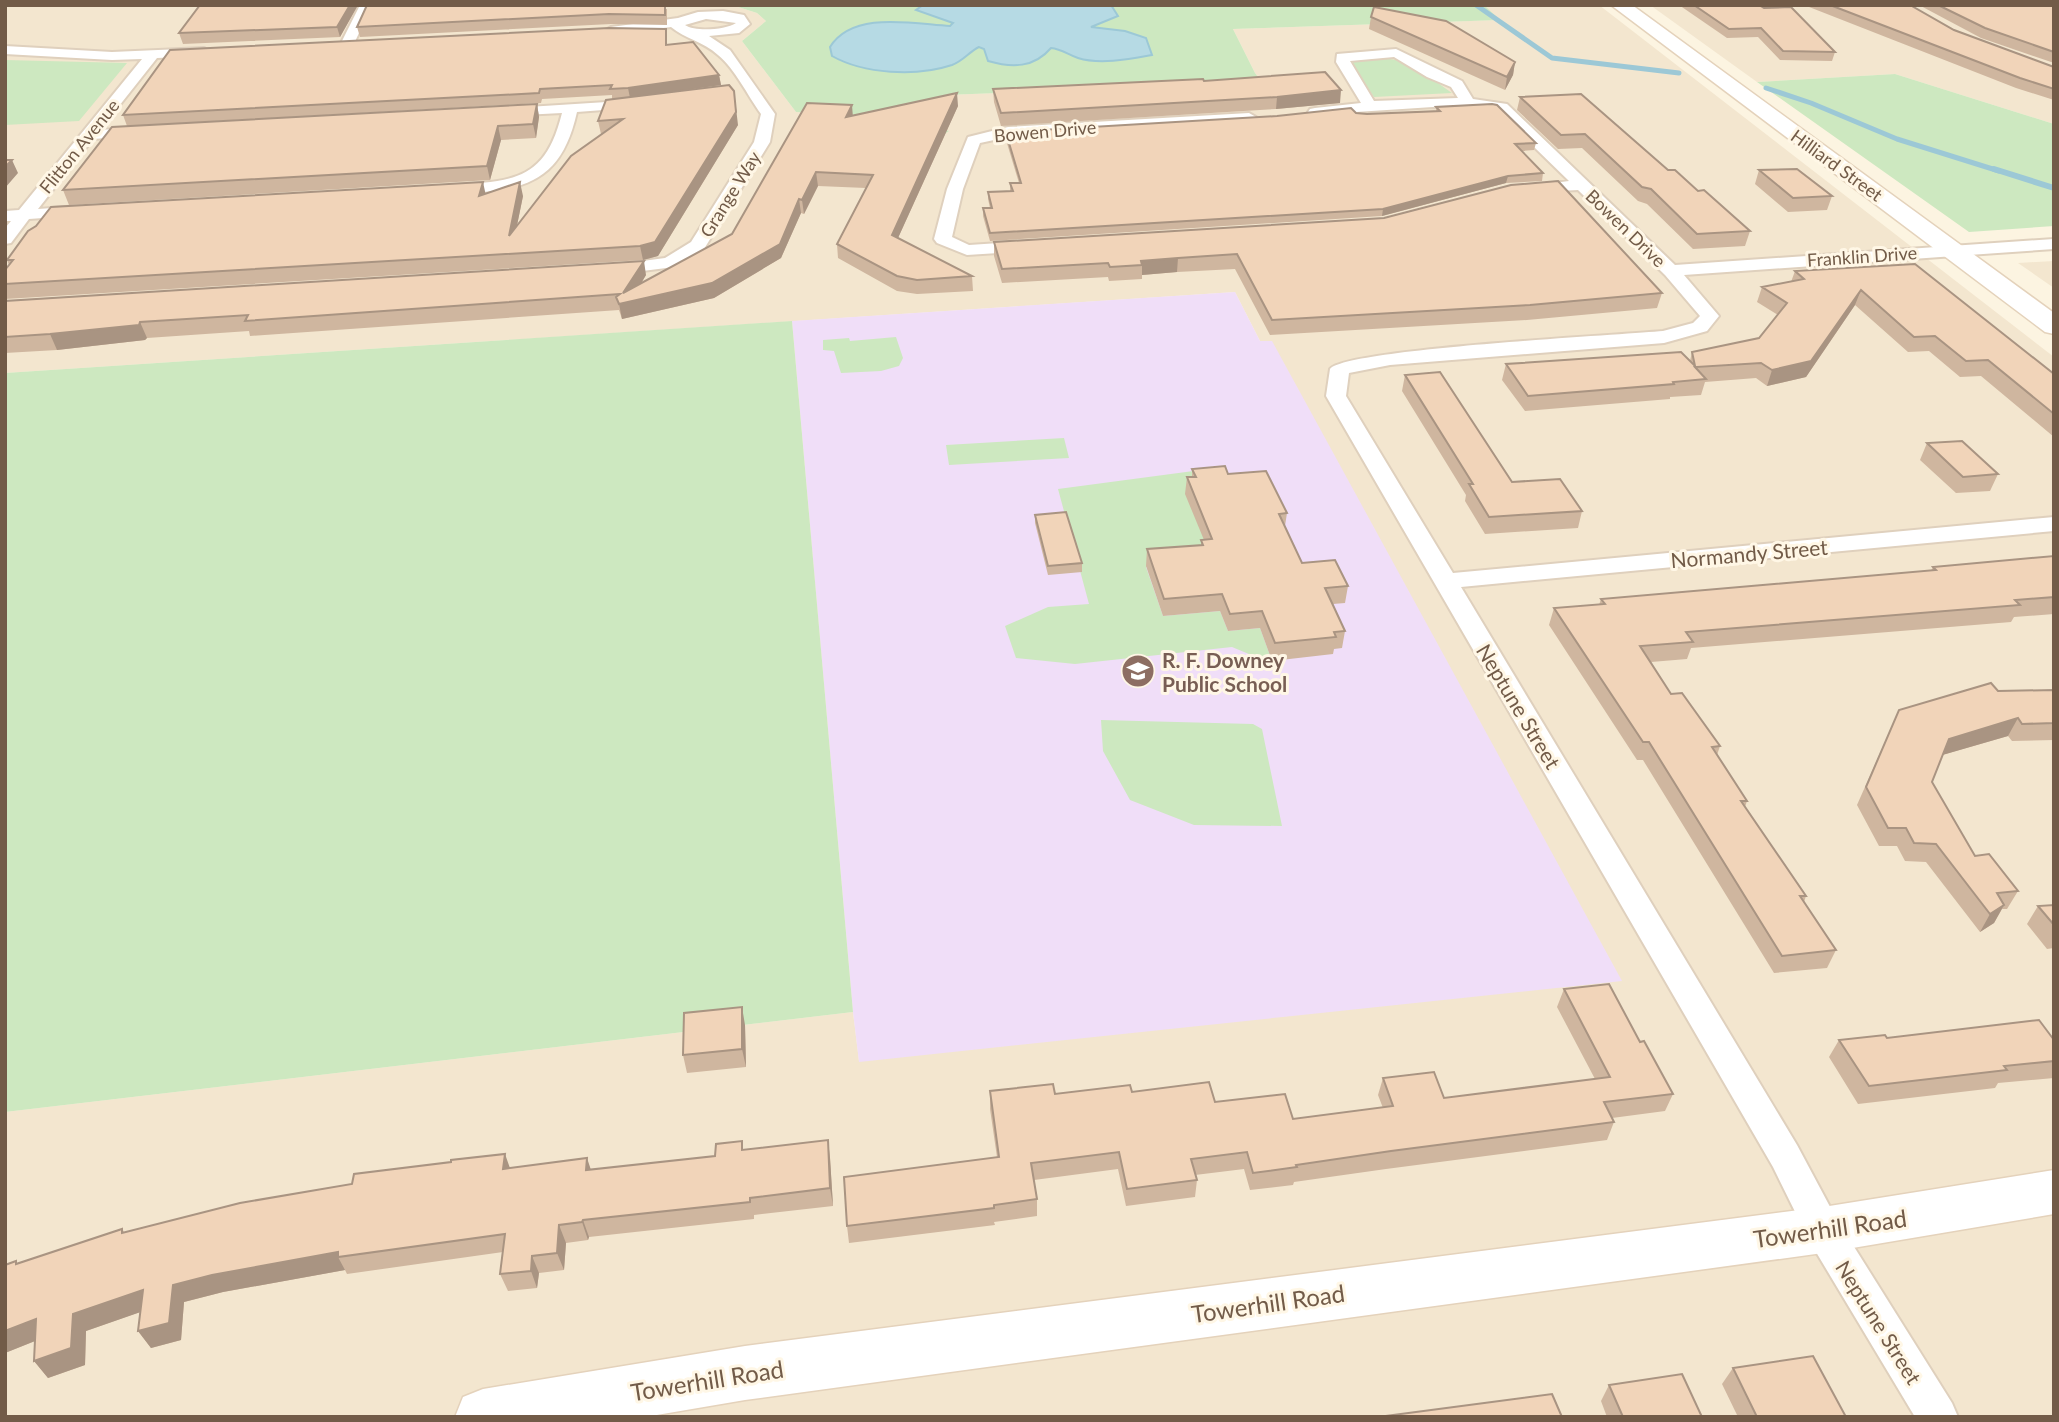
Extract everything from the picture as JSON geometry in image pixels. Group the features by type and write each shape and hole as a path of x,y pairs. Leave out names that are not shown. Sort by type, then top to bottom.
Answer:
{"street":[{"path":"347,45 366,5"},
{"path":"686,26 691,5"},
{"path":"706,5 739,18 743,24 722,40 719,50"},
{"name":"Hilliard Street","path":"1620,5 2054,326"},
{"path":"686,26 725,14"},
{"path":"604,32 686,26 734,30"},
{"name":"Grange Way","path":"588,271 668,263 681,258 698,245 762,142 768,114 742,89 725,53 686,26"},
{"path":"5,50 112,56 222,51"},
{"path":"1370,106 1342,57 1396,53 1432,74 1457,84 1467,102"},
{"name":"Flitton Avenue","path":"5,239 14,216 88,135 153,54"},
{"path":"486,113 653,102"},
{"name":"Bowen Drive","path":"1303,113 1370,106 1467,102 1502,107 1671,271"},
{"path":"434,191 502,187 533,176 545,168 557,154 567,134 571,108"},
{"name":"Bowen Drive","path":"1042,246 967,250 943,239 955,189 973,140 1008,132 1262,117"},
{"path":"88,135 161,131"},
{"name":"Bowen Drive","path":"1507,191 1581,185"},
{"path":"14,216 100,210"},
{"name":"Franklin Drive","path":"1671,271 2054,244"},
{"name":"Neptune Street","path":"1671,271 1710,316 1700,327 1664,337 1390,359 1340,369 1336,396 1785,1156 1823,1230 1938,1417"},
{"name":"Normandy Street","path":"1445,581 2054,524"},
{"name":"Towerhill Road","path":"484,1417 759,1371 1823,1230 2054,1192"}],"shaded area":[{"path":"5,5 732,5 757,13 766,21 742,41 796,112 896,116 946,95 1073,90 1278,105 1255,73 1233,29 1499,20 1484,5 1599,5 2054,357 2054,1417 5,1417 5,1112 853,1012 859,1061 1260,341 1235,292 5,373"},
{"path":"1650,5 2054,5 2054,124 1895,74 1757,82"},
{"path":"2054,261 2054,288 2018,263"},
{"name":"R. F. Downey Public School","path":"1235,292 1260,341 1272,341 1622,981 859,1062 792,321"}],"green space":[{"path":"732,5 1484,5 1500,20 1233,29 1255,73 1279,105 1073,90 946,95 897,116 949,131 943,135 863,115 796,112 742,41 766,21 757,13"},
{"path":"1357,58 1388,59 1409,64 1452,93 1374,97 1351,64"},
{"path":"5,60 127,63 79,121 5,125"},
{"path":"1895,74 2054,124 2054,226 1969,232 1757,82"},
{"path":"792,321 853,1012 5,1112 5,373"},
{"path":"896,337 903,358 899,366 881,371 841,373 834,351 823,350 823,340 849,338 850,341"},
{"path":"1064,438 1069,458 949,465 946,445"},
{"path":"1216,468 1210,556 1202,561 1146,567 1163,616 1220,611 1228,631 1260,628 1272,661 1268,662 1232,647 1075,664 1016,658 1005,626 1048,607 1089,604 1058,489"},
{"path":"1101,720 1253,724 1262,729 1282,826 1194,825 1130,800 1103,751"}],"water":[{"path":"923,5 1111,5 1118,16 1091,27 1125,31 1146,38 1152,55 1096,61 1078,58 1051,48 1030,63 1006,65 988,61 984,49 979,47 952,65 907,72 859,67 832,56 830,47 840,35 853,28 885,22 950,26 953,23 916,10"}],"building":[{"path":"200,5 350,5 337,27 179,33"},
{"path":"367,5 665,5 665,15 609,14 357,27"},
{"path":"1694,5 1791,7 1835,52 1783,51 1761,28 1729,29"},
{"path":"1830,5 1910,5 1954,30 2054,67 2054,89 2020,78"},
{"path":"1938,5 2054,5 2054,52 1985,28"},
{"path":"1374,7 1446,21 1515,62 1507,77 1371,17"},
{"path":"609,28 666,29 666,45 693,42 719,75 628,88 610,89 612,85 540,89 539,93 123,115 170,50"},
{"path":"1325,72 1341,90 1277,97 1001,113 993,89 1204,81"},
{"path":"729,85 734,91 736,112 655,242 640,246 5,284 5,270 13,260 7,260 28,231 36,226 51,207 483,182 479,196 520,182 509,236 571,156 623,119 598,121 606,100"},
{"path":"957,93 892,235 972,276 917,280 897,276 837,244 873,175 816,172 802,200 799,199 780,244 712,283 619,304 616,297 620,294 245,321 248,315 140,322 139,325 5,337 5,301 644,261 623,293 732,234 807,103 852,105 846,117"},
{"path":"1581,94 1668,170 1675,170 1698,191 1704,190 1750,231 1697,234 1651,189 1642,187 1585,134 1561,135 1520,97"},
{"path":"537,104 533,124 498,126 487,166 63,190 112,127"},
{"path":"1497,105 1536,143 1515,144 1543,173 1508,176 1383,209 990,233 983,208 992,208 988,192 1013,191 1010,183 1021,183 1006,133 1008,132 1277,116 1351,108 1356,113 1367,114 1440,111 1436,107"},
{"path":"1797,169 1832,196 1793,198 1759,170"},
{"path":"1558,181 1662,293 1530,305 1272,320 1237,254 1141,261 1142,265 1110,267 1108,263 1002,269 994,242 1384,218 1511,185"},
{"path":"1915,264 2054,374 2054,414 1988,360 1966,361 1935,336 1914,337 1861,290 1811,361 1772,370 1761,363 1695,367 1706,379 1528,396 1506,364 1681,352 1695,366 1692,352 1759,338 1787,303 1762,287 1804,279 1795,271"},
{"path":"1440,372 1512,482 1560,479 1582,511 1489,517 1469,484 1473,484 1405,375"},
{"path":"1962,441 1998,474 1963,477 1927,443"},
{"path":"1225,466 1228,474 1266,471 1287,513 1279,514 1302,563 1335,560 1348,586 1325,588 1345,631 1334,632 1336,637 1275,643 1262,611 1230,614 1222,594 1164,599 1147,549 1203,545 1201,540 1212,539 1187,477 1196,477 1192,469"},
{"path":"1066,512 1082,563 1048,566 1035,515"},
{"path":"2054,556 2054,597 2015,600 2020,605 1686,632 1693,642 1640,646 1671,694 1682,693 1720,746 1712,747 1747,801 1741,801 1806,896 1800,896 1836,950 1782,956 1649,742 1643,742 1554,608 1605,604 1601,599 1936,570 1933,567"},
{"path":"1991,683 1998,691 2054,690 2054,723 2022,724 2018,718 1949,739 1932,782 1975,856 1989,854 2018,891 1997,893 2004,905 1990,914 1936,844 1914,843 1906,828 1888,828 1866,787 1899,710"},
{"path":"2054,905 2054,925 2038,906"},
{"path":"1609,984 1640,1042 1644,1041 1673,1094 1604,1102 1614,1122 1391,1151 1253,1173 1247,1152 1191,1159 1197,1180 1127,1189 1119,1152 1031,1163 1037,1199 994,1205 994,1208 847,1226 844,1177 999,1157 990,1091 1053,1084 1055,1094 1130,1085 1132,1092 1209,1082 1215,1102 1285,1094 1293,1119 1393,1106 1383,1078 1434,1072 1444,1098 1610,1077 1564,989"},
{"path":"742,1007 742,1049 683,1055 684,1013"},
{"path":"2039,1020 2054,1040 2054,1061 2004,1066 2007,1070 1869,1086 1839,1040 1885,1035 1887,1038"},
{"path":"828,1140 830,1188 750,1198 750,1202 559,1225 557,1253 532,1256 531,1271 500,1274 505,1234 338,1257 338,1252 212,1275 173,1285 169,1323 138,1331 143,1290 73,1314 71,1348 34,1361 36,1319 5,1331 5,1265 16,1261 16,1264 122,1229 122,1233 240,1203 352,1184 354,1174 505,1154 503,1169 587,1158 586,1170 715,1156 716,1144 742,1141 742,1150"},
{"path":"1813,1356 1846,1417 1757,1417 1733,1368"},
{"path":"1682,1374 1702,1417 1623,1417 1609,1385"},
{"path":"1552,1394 1562,1417 1378,1417"}],"waterway":[{"path":"1476,5 1552,58 1679,73"},
{"path":"1766,88 1811,103 1897,139 1999,171"},
{"path":"1994,169 2054,188"}],"place":[{"name":"R. F. Downey Public School","path":"1138,671"}]}
